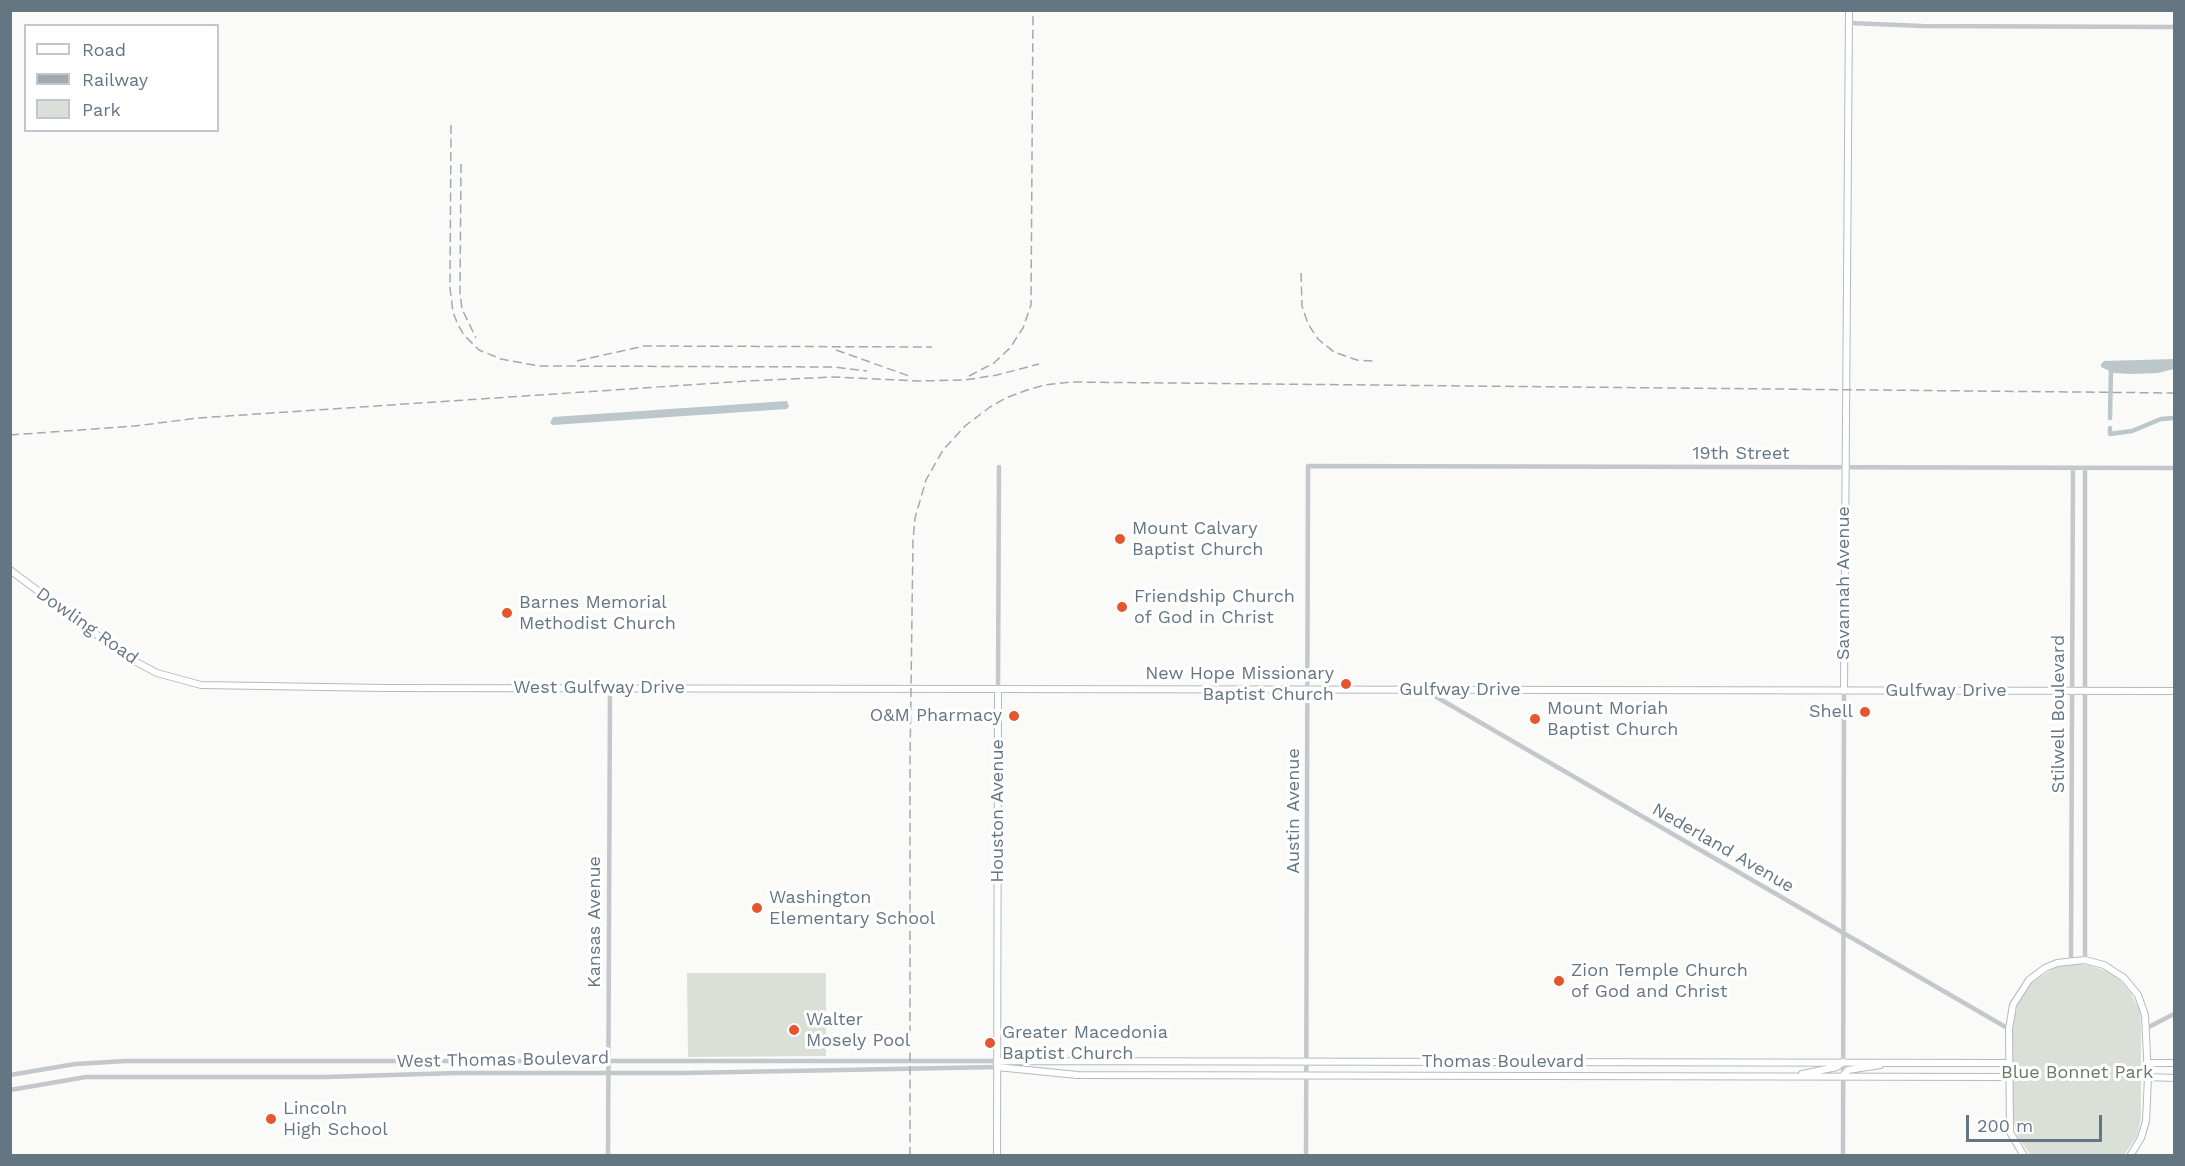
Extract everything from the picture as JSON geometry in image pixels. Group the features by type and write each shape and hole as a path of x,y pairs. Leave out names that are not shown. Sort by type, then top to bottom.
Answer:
{"main road":[{"name":"Savannah Avenue","path":"1844,691 1849,10"},
{"name":"Dowling Road","path":"10,570 124,656 157,673 201,685"},
{"name":"West Gulfway Drive","path":"201,685 998,689"},
{"name":"Gulfway Drive","path":"998,689 2175,692"},
{"name":"Houston Avenue","path":"997,1155 998,689"},
{"path":"2024,1155 2010,1132 2009,1029 2013,1005 2029,980 2045,968 2085,960 2111,969 2130,984 2142,1004 2147,1028 2146,1121 2141,1138 2130,1155"},
{"name":"Thomas Boulevard","path":"997,1064 1306,1061 2009,1063"},
{"path":"1796,1076 1837,1067 1843,1062"},
{"path":"1843,1076 1848,1070 1889,1063"},
{"path":"2147,1063 2175,1063"},
{"name":"Thomas Boulevard","path":"997,1064 1077,1075 2008,1077"},
{"path":"2148,1077 2175,1078"}],"street":[{"path":"1849,23 2175,27"},
{"name":"Houston Avenue","path":"998,689 999,466"},
{"name":"19th Street","path":"1308,466 2175,468"},
{"name":"Austin Avenue","path":"1306,1155 1308,466"},
{"name":"Stilwell Boulevard","path":"2071,961 2073,468"},
{"name":"Stilwell Boulevard","path":"2085,468 2085,960"},
{"name":"Kansas Avenue","path":"608,1155 610,688"},
{"name":"Nederland Avenue","path":"1424,689 2009,1029"},
{"name":"Savannah Avenue","path":"1842,1155 1844,691"},
{"path":"2147,1028 2175,1014"},
{"name":"West Thomas Boulevard","path":"10,1075 75,1064 126,1061 997,1064"},
{"path":"346,1062 346,1076"},
{"name":"West Thomas Boulevard","path":"10,1090 86,1077 346,1076 457,1072 684,1073 997,1064"}],"green space":[{"name":"Blue Bonnet Park","path":"2069,964 2089,965 2109,972 2130,992 2140,1010 2141,1118 2137,1136 2124,1155 2031,1156 2018,1137 2012,1115 2013,1021 2016,1010 2020,999 2032,982 2056,967"},
{"path":"687,973 826,973 826,1056 688,1057"}],"shaded area":[{"path":"2174,359 2174,369 2158,373 2114,373 2101,367 2104,361"},
{"path":"787,401 789,406 787,409 553,425 550,423 553,417"}],"waterway":[{"path":"2110,418 2111,367"},
{"path":"2110,428 2110,434 2132,431 2161,419 2174,418"}],"railway":[{"path":"969,376 994,363 1010,348 1023,328 1031,305 1033,10"},
{"path":"451,125 450,288 453,312 458,325 464,335 479,350 501,359 539,366 834,367 867,371"},
{"path":"461,164 460,293 462,309 476,338"},
{"path":"1301,273 1302,306 1308,324 1318,339 1334,352 1357,360 1373,361"},
{"path":"577,361 644,346 932,347"},
{"path":"836,350 909,376"},
{"path":"10,435 135,426 198,418 747,381 833,377 919,381 965,380 997,375 1039,364"},
{"path":"910,1156 910,763 915,518 926,480 943,450 965,426 990,407 1027,390 1071,382 2174,393"}],"place":[{"name":"Mount Calvary Baptist Church","path":"1120,539"},
{"name":"Friendship Church of God in Christ","path":"1122,607"},
{"name":"Barnes Memorial Methodist Church","path":"507,613"},
{"name":"New Hope Missionary Baptist Church","path":"1346,684"},
{"name":"Shell","path":"1865,712"},
{"name":"O&M Pharmacy","path":"1014,716"},
{"name":"Mount Moriah Baptist Church","path":"1535,719"},
{"name":"Washington Elementary School","path":"757,908"},
{"name":"Zion Temple Church of God and Christ","path":"1559,981"},
{"name":"Walter Mosely Pool","path":"794,1030"},
{"name":"Greater Macedonia Baptist Church","path":"990,1043"},
{"name":"Lincoln High School","path":"271,1119"}]}
